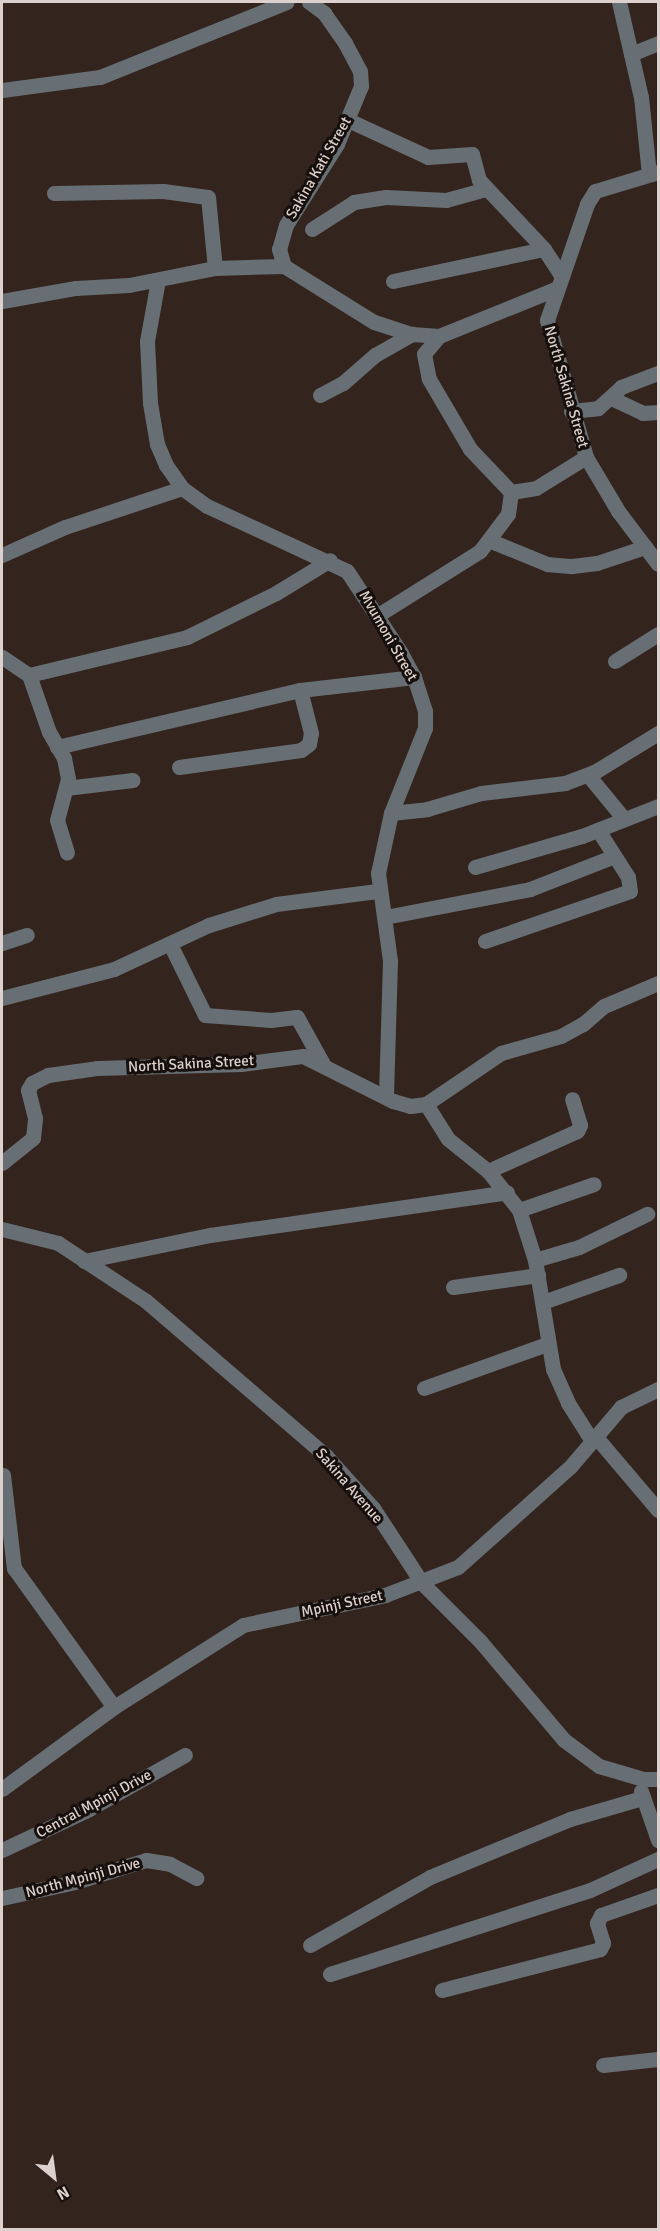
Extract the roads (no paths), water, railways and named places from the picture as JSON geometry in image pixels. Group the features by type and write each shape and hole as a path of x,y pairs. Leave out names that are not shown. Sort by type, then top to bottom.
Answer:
{"street":[{"path":"2,90 100,77 287,2"},
{"name":"Sakina Kati Street","path":"284,266 279,249 286,225 348,120 361,86 360,71 335,28 309,2"},
{"path":"619,2 641,97 654,173"},
{"path":"631,54 658,43"},
{"path":"348,120 428,157 472,154 476,173 486,189 544,249 560,283 440,336 424,354 429,379 470,449 512,492"},
{"name":"North Sakina Street","path":"654,173 595,191 587,204 547,320 571,411 586,457 658,564"},
{"path":"312,229 354,202 386,197 446,200 486,189"},
{"path":"54,193 163,191 208,197 215,268"},
{"path":"393,281 544,249"},
{"path":"2,301 76,288 158,280 215,268 284,266 374,322 412,334 440,336"},
{"name":"Mvumoni Street","path":"158,280 147,341 150,403 158,444 182,488 207,506 330,560 347,571 378,615 414,677 425,711 424,728 391,813 377,891 385,917 390,961 386,1096"},
{"path":"320,395 343,383 375,355 412,334"},
{"path":"571,411 598,408 621,387 658,373"},
{"path":"611,398 643,413 658,412"},
{"path":"512,492 536,488 586,457"},
{"path":"2,555 64,527 182,488"},
{"path":"378,615 491,541 507,514 512,492"},
{"path":"491,541 547,564 572,566 597,563 645,547"},
{"path":"30,675 187,637 276,593 330,560"},
{"path":"615,661 658,634"},
{"path":"2,657 30,675 67,769 66,788 57,820 67,853"},
{"path":"57,747 300,690 414,677"},
{"path":"179,767 301,750 309,744 311,733 300,690"},
{"path":"391,813 427,809 481,794 544,786 588,775 658,733"},
{"path":"588,775 624,819"},
{"path":"66,788 133,780"},
{"path":"475,867 598,830 658,806"},
{"path":"485,941 630,891 628,877 598,830"},
{"path":"385,917 530,889 614,856"},
{"path":"2,998 95,975 209,925 276,904 377,891"},
{"path":"2,943 27,935"},
{"path":"170,944 205,1015 271,1020 297,1017 323,1064"},
{"path":"658,984 604,1006 583,1024 561,1036 501,1053 426,1104 448,1139 488,1171 507,1192 519,1210 537,1268 547,1344 568,1403 594,1439 658,1510"},
{"name":"North Sakina Street","path":"2,1162 33,1138 35,1118 28,1090 32,1083 48,1075 98,1068 241,1064 288,1056 323,1064 410,1106 426,1104"},
{"path":"488,1171 577,1131 580,1125 572,1099"},
{"path":"519,1210 594,1184"},
{"path":"84,1261 210,1235 507,1192"},
{"path":"453,1287 537,1268 647,1214"},
{"name":"Sakina Avenue","path":"2,1229 58,1244 146,1301 326,1456 374,1508 422,1583 480,1641 564,1740 599,1766 651,1779"},
{"path":"543,1302 619,1275"},
{"path":"424,1388 547,1344"},
{"name":"Mpinji Street","path":"2,1790 114,1707 243,1625 385,1595 422,1583 458,1567 489,1542 570,1467 594,1439 604,1423 621,1407 658,1389"},
{"path":"3,1474 14,1568 114,1707"},
{"name":"Central Mpinji Drive","path":"2,1850 89,1809 185,1755"},
{"path":"651,1779 642,1798 658,1840"},
{"path":"310,1945 439,1874 570,1819 642,1798"},
{"path":"330,1974 590,1890 658,1858"},
{"name":"North Mpinji Drive","path":"2,1898 75,1882 147,1860 170,1863 196,1878"},
{"path":"442,1990 600,1949 603,1943 597,1923 601,1915 658,1895"},
{"path":"603,2065 658,2059"}]}
